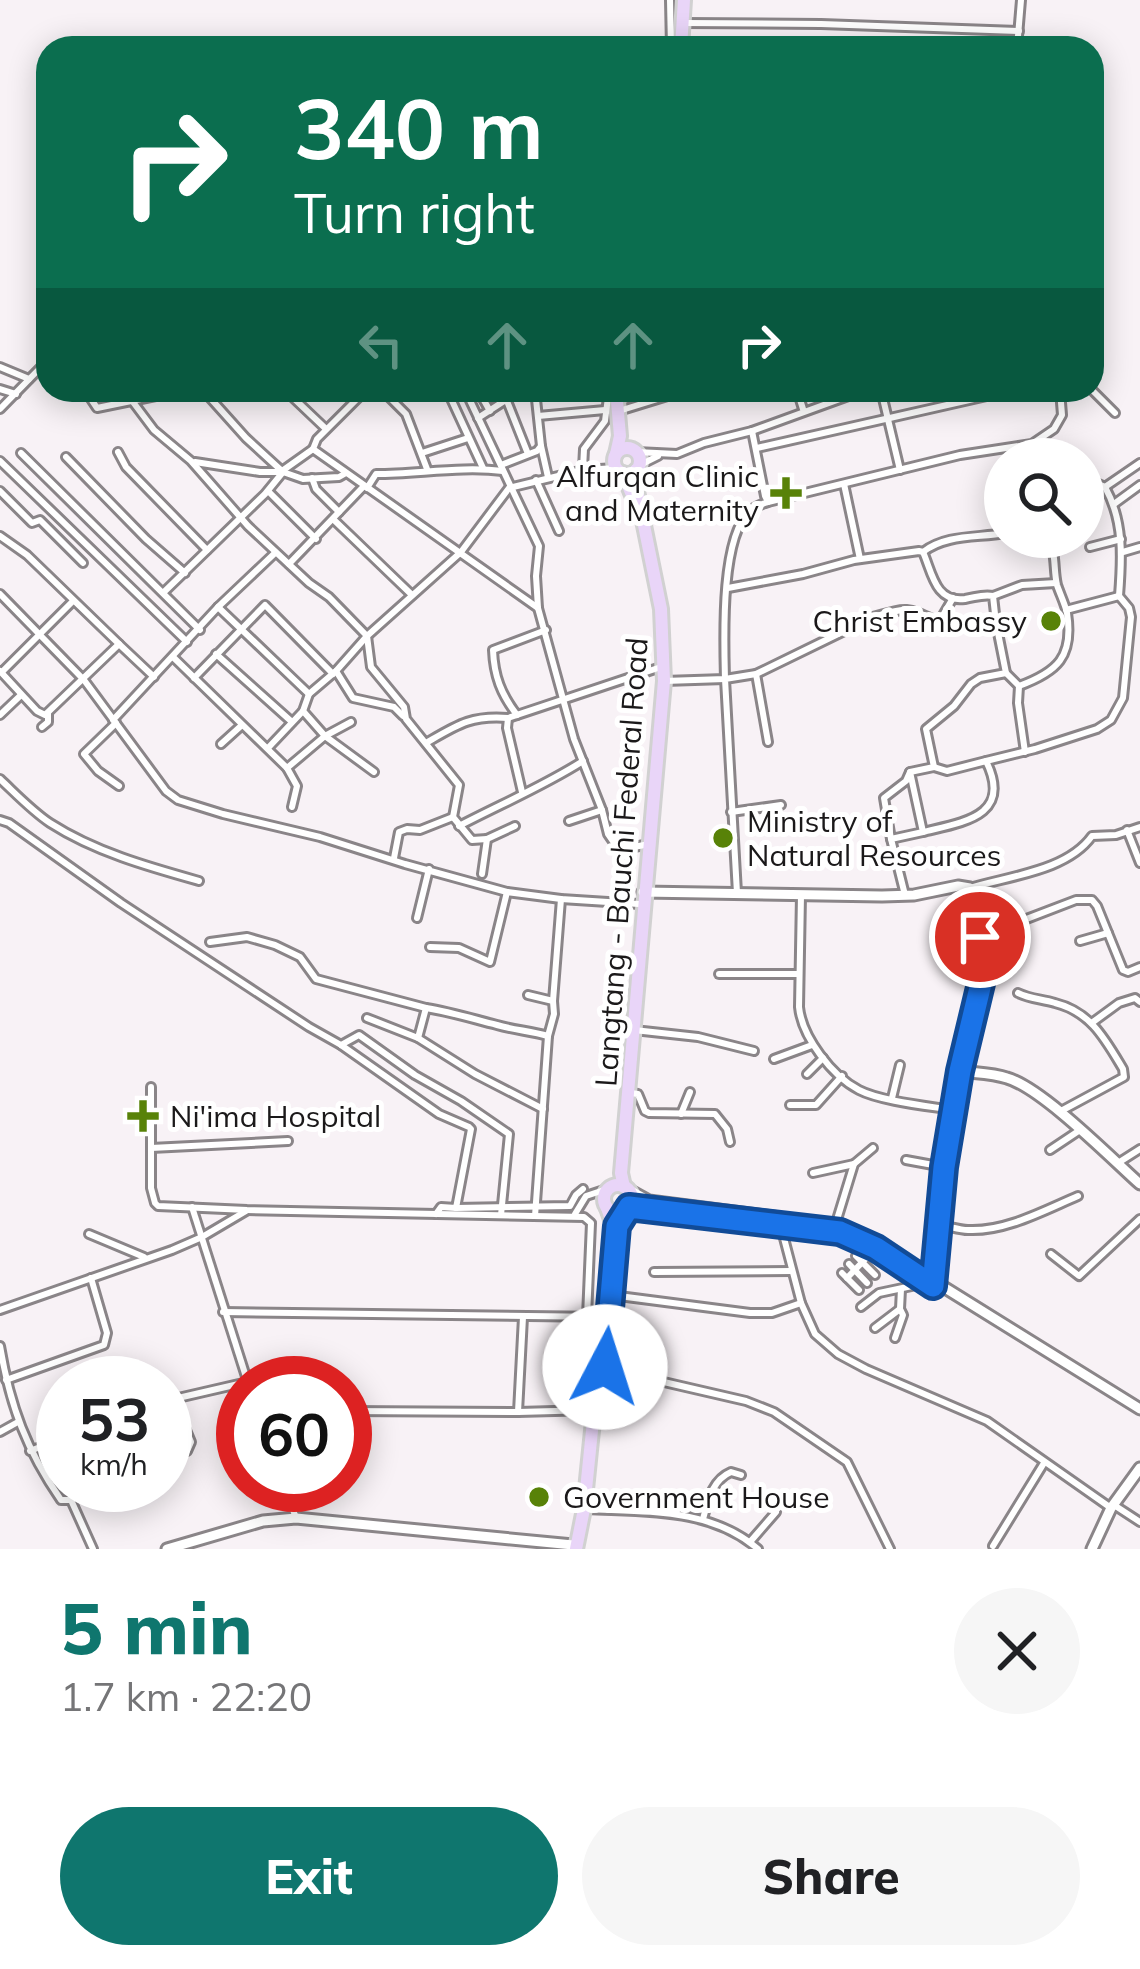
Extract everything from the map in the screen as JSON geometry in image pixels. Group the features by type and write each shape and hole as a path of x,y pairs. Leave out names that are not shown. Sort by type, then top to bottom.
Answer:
{"main road":[{"path":"685,36 687,0"},
{"name":"Langtang - Bauchi Federal Road","path":"614,402 626,435 627,462 661,609 661,675 619,1188"},
{"name":"Langtang - Bauchi Federal Road","path":"619,1188 661,675"},
{"path":"574,1547 586,1509 605,1370 606,1317 613,1225 604,1195 619,1188 632,1199 617,1226 606,1317"},
{"path":"606,1206 613,1213 627,1209"},
{"path":"586,1509 595,1409 605,1370"}],"street":[{"path":"670,0 671,36"},
{"path":"1018,36 1021,0"},
{"path":"686,22 1018,31"},
{"path":"0,367 29,379"},
{"path":"0,409 36,372"},
{"path":"0,389 16,394"},
{"path":"93,402 97,408 133,402 154,430 191,461 275,553 329,597 367,636 371,667 404,707 406,719"},
{"path":"214,402 283,471 303,479 346,473"},
{"path":"299,402 327,429"},
{"path":"164,592 283,471 313,449 354,402"},
{"path":"394,402 406,415 428,470"},
{"path":"452,402 484,470"},
{"path":"471,402 539,546 538,608 608,834 619,850 644,845"},
{"path":"485,402 490,411"},
{"path":"478,418 505,402"},
{"path":"507,402 528,455"},
{"path":"536,402 548,477"},
{"path":"538,416 596,402"},
{"path":"583,470 584,449 603,424 611,402"},
{"path":"801,402 804,411"},
{"path":"268,748 303,711 309,694 460,552 508,488 663,453 677,454 832,402"},
{"path":"882,402 900,470"},
{"path":"757,448 958,402"},
{"path":"1041,438 1062,415 1061,402"},
{"path":"1104,402 1115,413"},
{"path":"752,431 768,502"},
{"path":"422,453 468,438"},
{"path":"289,564 376,474 502,468 541,446"},
{"path":"313,449 538,608"},
{"path":"737,893 723,635 728,561 735,533 749,511 768,502 984,451"},
{"path":"118,452 126,467 207,550"},
{"path":"21,453 200,630"},
{"path":"627,462 663,453"},
{"path":"66,457 185,573"},
{"path":"0,461 187,642"},
{"path":"191,461 283,471"},
{"path":"910,772 934,767 947,771 1025,752 1096,729 1115,715 1124,698 1131,617 1120,596 1123,552 1114,504 1105,487 1140,463"},
{"path":"312,478 336,516 412,595"},
{"path":"536,479 559,531"},
{"path":"844,484 860,559"},
{"path":"1114,504 1140,485"},
{"path":"0,491 32,523 40,520 83,563"},
{"path":"268,491 316,539"},
{"path":"0,536 154,677"},
{"path":"728,588 860,559 923,552 933,544 984,536"},
{"path":"1104,543 1120,539"},
{"path":"1123,552 1140,547"},
{"path":"923,552 937,588 953,598 993,596"},
{"path":"119,786 98,771 84,755 86,750 218,607 275,553"},
{"path":"1019,686 1058,666 1068,639 1066,610 1056,583 1056,558"},
{"path":"993,596 1022,585 1056,583"},
{"path":"0,594 84,680 166,791 178,800 507,892 561,899 737,893 905,895 970,888 1036,871 1082,850 1092,836 1116,835 1140,826"},
{"path":"993,596 1006,674 1019,686"},
{"path":"1066,610 1120,596"},
{"path":"426,743 468,719 508,718 661,675 725,679 756,674 873,617 911,609 939,622 953,598"},
{"path":"73,601 1,672 42,715 119,644"},
{"path":"194,678 265,605 334,673 352,698 394,706 406,719 458,785 453,817 472,840 487,839 515,826"},
{"path":"218,607 309,694"},
{"path":"517,715 494,673 493,650 546,630"},
{"path":"216,654 292,722"},
{"path":"173,657 287,768 297,786 292,807"},
{"path":"756,674 769,742"},
{"path":"934,767 926,729 971,684 1006,674"},
{"path":"1019,686 1025,752"},
{"path":"0,716 21,695"},
{"path":"303,711 325,736 374,772"},
{"path":"42,727 48,713"},
{"path":"508,718 522,792"},
{"path":"287,768 325,736 351,722"},
{"path":"221,744 242,724"},
{"path":"459,826 583,760"},
{"path":"892,838 963,822 988,807 995,788 986,761"},
{"path":"910,772 923,832"},
{"path":"905,895 884,798 906,782 910,772"},
{"path":"0,779 45,820 78,839 116,856 200,881"},
{"path":"731,812 781,805"},
{"path":"569,821 602,810"},
{"path":"394,858 399,832 420,830 453,817"},
{"path":"0,820 439,1114 471,1129 456,1208"},
{"path":"1127,830 1140,863"},
{"path":"482,874 487,839"},
{"path":"417,918 429,869"},
{"path":"934,1284 944,1167 984,971 984,945 970,888"},
{"path":"430,946 459,948 490,962 507,892"},
{"path":"801,895 800,1020 812,1045 860,1091 954,1111"},
{"path":"980,937 1087,898 1095,903 1123,970 1140,967"},
{"path":"534,1212 561,899"},
{"path":"1080,941 1108,933"},
{"path":"210,942 247,937 300,957 316,979 548,1036"},
{"path":"719,974 799,974"},
{"path":"1018,993 1066,1006 1093,1022 1124,1069 1124,1077 1059,1112"},
{"path":"528,995 553,1001"},
{"path":"1093,1022 1127,998 1140,1002"},
{"path":"418,1038 426,1008"},
{"path":"368,1018 418,1038 491,1084 543,1109"},
{"path":"634,1030 698,1036 754,1051"},
{"path":"341,1046 359,1035 509,1134 501,1211"},
{"path":"774,1059 812,1045"},
{"path":"807,1074 823,1058"},
{"path":"892,1099 900,1065"},
{"path":"960,1071 1008,1078 1027,1088 1140,1184"},
{"path":"790,1105 816,1105 842,1076"},
{"path":"151,1087 151,1188 154,1203 164,1207 436,1214 501,1211"},
{"path":"628,1092 638,1094 649,1113 715,1114 730,1142"},
{"path":"681,1114 690,1092"},
{"path":"1051,1150 1080,1130"},
{"path":"151,1148 288,1141"},
{"path":"813,1173 854,1164 873,1148"},
{"path":"1118,1163 1140,1149"},
{"path":"906,1160 944,1167"},
{"path":"835,1226 854,1164"},
{"path":"573,1216 586,1196 619,1188 649,1201 840,1232 934,1284"},
{"path":"534,1212 570,1206 583,1189"},
{"path":"940,1225 986,1228 1078,1196"},
{"path":"582,1201 592,1199 606,1206"},
{"path":"192,1207 237,1356"},
{"path":"436,1214 441,1207 584,1217 591,1223 587,1318"},
{"path":"627,1209 835,1226 869,1239 1140,1412"},
{"path":"0,1310 202,1237 247,1210"},
{"path":"1051,1254 1078,1276 1140,1219"},
{"path":"780,1221 801,1303 815,1334 838,1354 986,1421 1140,1522"},
{"path":"89,1234 147,1258"},
{"path":"859,1290 844,1275 876,1248"},
{"path":"859,1259 875,1275"},
{"path":"852,1267 867,1283"},
{"path":"654,1272 792,1271"},
{"path":"861,1307 878,1293 915,1284 920,1277"},
{"path":"6,1380 104,1345 107,1333 91,1278"},
{"path":"895,1338 903,1315 901,1289"},
{"path":"611,1295 750,1313 772,1313 801,1303"},
{"path":"875,1328 900,1309"},
{"path":"223,1312 606,1317"},
{"path":"518,1412 523,1317"},
{"path":"0,1346 19,1422 36,1460"},
{"path":"605,1370 762,1406 836,1452 854,1474 890,1549"},
{"path":"372,1411 595,1409"},
{"path":"0,1432 19,1422"},
{"path":"30,1451 36,1449"},
{"path":"993,1546 1044,1463"},
{"path":"1092,1549 1113,1506 1140,1468"},
{"path":"703,1519 721,1476 741,1475"},
{"path":"586,1509 703,1519 731,1530 758,1549"},
{"path":"76,1512 93,1549"},
{"path":"294,1512 296,1519"},
{"path":"750,1542 776,1512"},
{"path":"183,1549 266,1523 296,1519"},
{"path":"167,1549 268,1520 296,1519 574,1547"}],"place":[{"name":"Alfurqan Clinic and Maternity","path":"786,493"},
{"name":"Christ Embassy","path":"1051,621"},
{"name":"Ministry of Natural Resources","path":"723,838"},
{"name":"Ni'ima Hospital","path":"143,1116"},
{"name":"Government House","path":"539,1497"}],"route":[{"path":"605,1367 617,1226 629,1207 840,1232 876,1248 933,1286 944,1167 984,971 980,937"}]}
